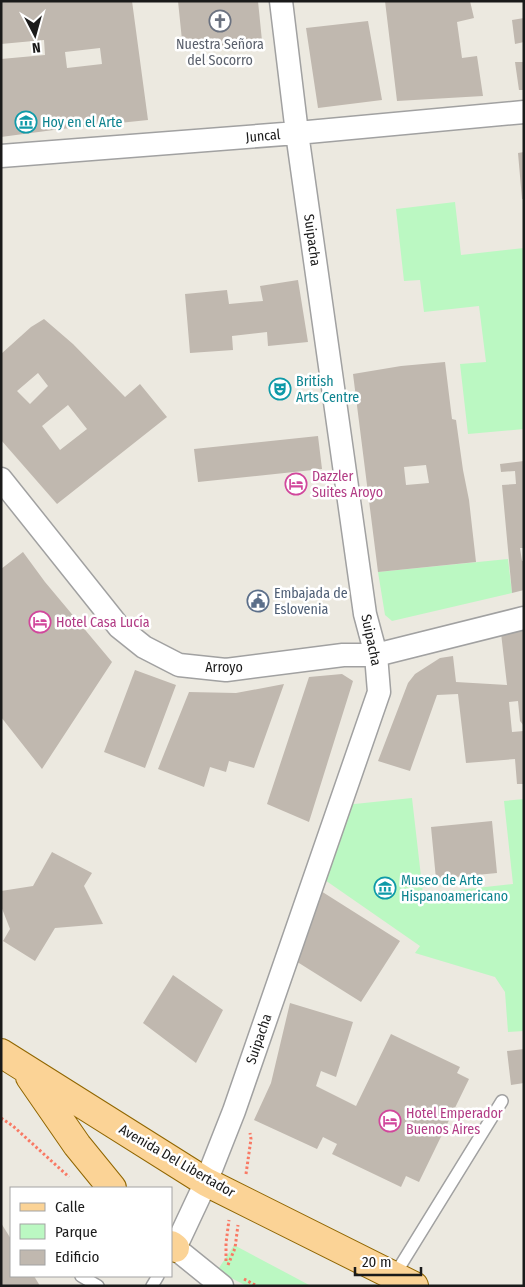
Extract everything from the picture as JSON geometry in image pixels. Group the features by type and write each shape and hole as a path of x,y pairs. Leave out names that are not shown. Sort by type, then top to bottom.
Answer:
{"main road":[{"name":"Avenida Del Libertador","path":"12,1060 206,1182 404,1281"},
{"path":"12,1060 111,1187"}],"street":[{"name":"Suipacha","path":"173,1249 206,1182 234,1111 379,692 376,655 365,614 297,133 281,1"},
{"name":"Juncal","path":"1,156 297,133 524,112"},
{"name":"Arroyo","path":"1,479 119,627 144,647 179,664 226,670 343,656 376,655 524,618"},
{"path":"173,1249 222,1286"}],"lane":[{"path":"404,1281 502,1101"},
{"path":"83,1277 98,1286"}],"path":[{"path":"1,1118 13,1126 74,1182"}],"green space":[{"path":"455,202 461,255 524,248 524,429 468,434 460,364 486,362 479,306 424,312 420,280 404,281 396,209"},
{"path":"508,559 512,593 392,621 385,615 378,572"},
{"path":"412,798 423,894 513,884 504,801 524,799 524,1031 508,1032 505,992 495,977 415,953 420,946 322,878 345,805"},
{"path":"234,1245 311,1286 247,1286 217,1271"}],"building":[{"path":"1,1 132,1 148,120 1,137 1,59 45,55 44,40 1,44","holes":["100,48 102,64 67,68 65,52"]},
{"name":"Nuestra Señora del Socorro","path":"178,1 258,1 262,41 183,50"},
{"path":"385,1 470,1 474,18 457,22 462,58 477,56 483,96 397,101"},
{"path":"524,18 524,42 515,44 512,20"},
{"path":"368,21 382,100 318,108 306,28"},
{"path":"515,62 524,62 524,90 519,90"},
{"path":"524,152 524,199 522,199 518,153"},
{"path":"298,280 308,342 268,346 267,332 232,336 233,350 190,353 185,294 227,290 229,304 263,301 260,286"},
{"path":"44,319 73,344 125,397 140,384 167,417 57,504 1,440 1,354 31,327","holes":["38,373 48,386 30,404 17,391","68,405 87,429 60,450 42,426"]},
{"path":"445,362 452,419 456,420 469,500 476,562 378,572 353,374 401,366","holes":["426,465 429,483 406,485 404,467"]},
{"path":"318,436 322,469 198,482 194,449"},
{"path":"524,461 524,548 520,548 522,561 524,561 524,590 512,593 502,485 516,484 515,471 501,472 500,464"},
{"name":"Hotel Casa Lucía","path":"23,552 45,582 112,662 42,769 1,717 1,569"},
{"path":"524,628 524,726 520,721 518,701 509,702 512,732 524,731 524,784 517,784 515,759 466,763 458,694 437,695 410,771 378,761 408,683 415,674 440,658 453,656 456,682 507,685 501,633"},
{"path":"135,670 176,685 145,768 104,752"},
{"path":"342,674 353,681 309,822 267,804 309,677"},
{"path":"284,684 254,768 229,761 226,772 210,767 204,787 158,769 189,692 236,693"},
{"path":"492,821 497,873 436,879 431,827"},
{"path":"52,852 92,873 84,886 103,924 55,928 35,961 3,941 10,929 1,906 1,891 33,886"},
{"path":"313,886 400,941 361,1002 291,958"},
{"path":"173,975 223,1010 196,1063 143,1023"},
{"name":"Hotel Emperador Buenos Aires","path":"290,1003 353,1022 336,1077 321,1071 316,1086 356,1106 391,1034 460,1067 457,1073 469,1079 419,1182 406,1176 401,1187 332,1154 337,1144 323,1137 317,1149 254,1120 271,1083"},
{"path":"524,1049 524,1083 511,1085 507,1051"},
{"path":"1,1223 10,1237 10,1277 35,1277 40,1286 1,1286"}],"place":[{"name":"Nuestra Señora del Socorro","path":"220,21"},
{"name":"Hoy en el Arte","path":"26,122"},
{"name":"British Arts Centre","path":"280,389"},
{"name":"Dazzler Suites Aroyo","path":"296,484"},
{"name":"Embajada de Eslovenia","path":"258,601"},
{"name":"Hotel Casa Lucía","path":"40,622"},
{"name":"Museo de Arte Hispanoamericano","path":"385,888"},
{"name":"Hotel Emperador Buenos Aires","path":"390,1121"}]}
